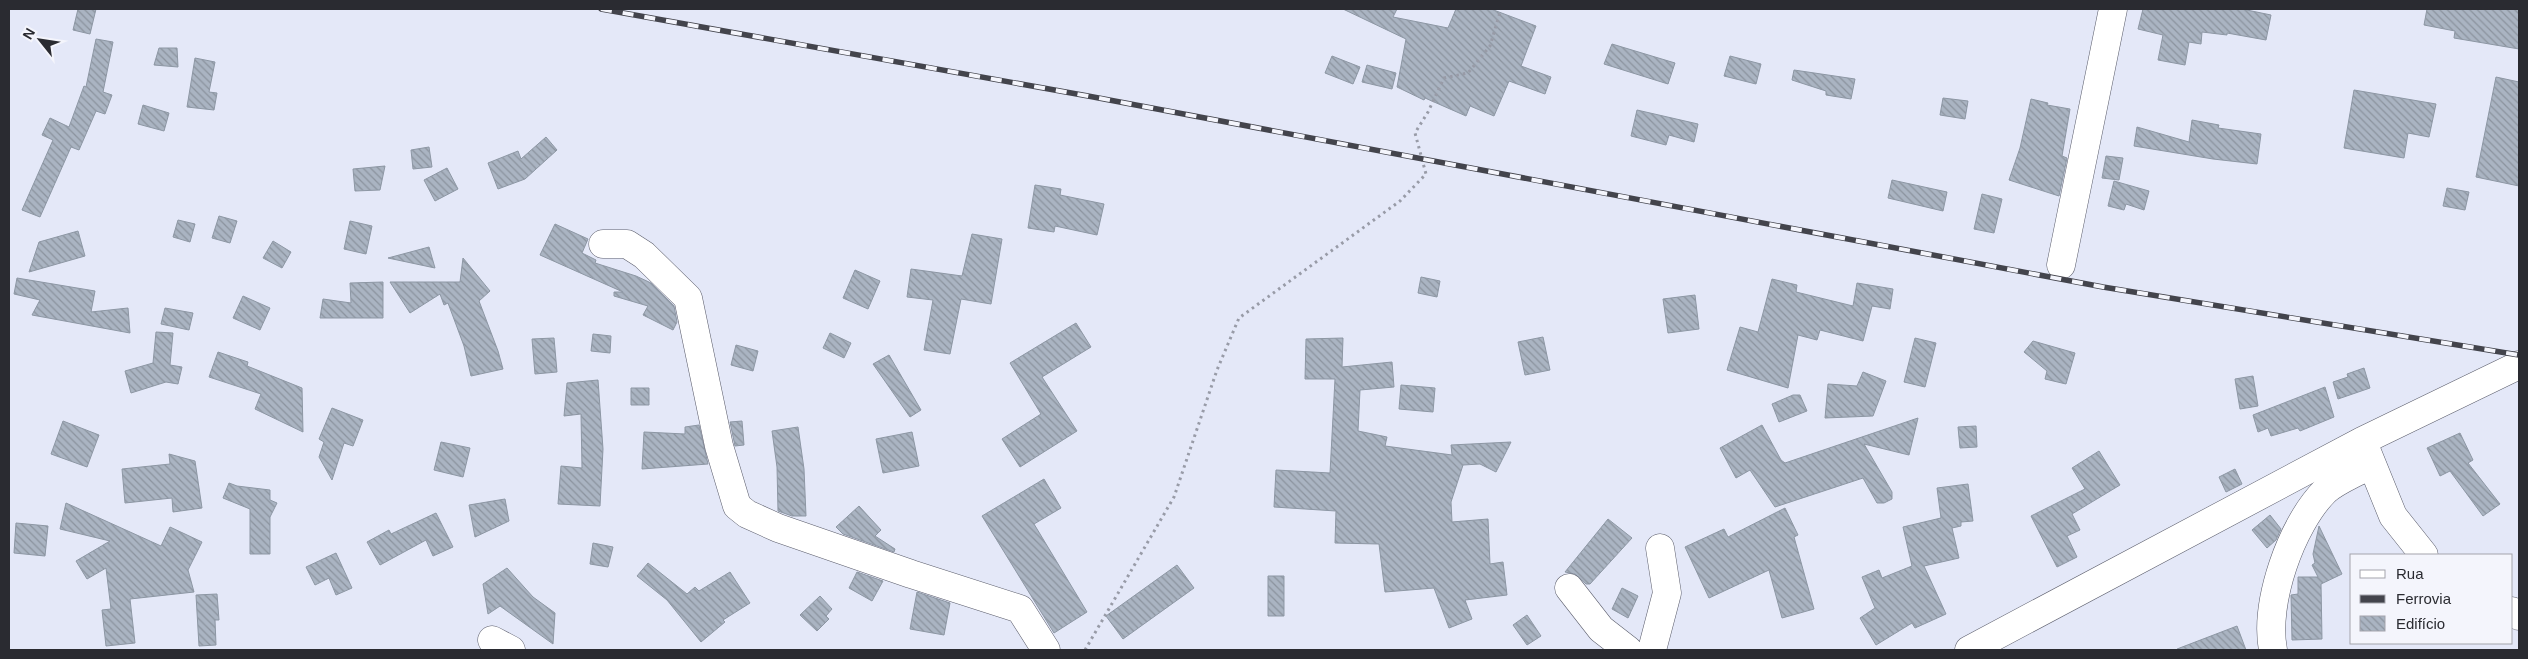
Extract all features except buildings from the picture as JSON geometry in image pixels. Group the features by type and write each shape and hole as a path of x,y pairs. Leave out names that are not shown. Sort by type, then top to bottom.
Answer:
{"main road":[{"path":"2061,265 2113,9"},
{"path":"603,244 627,244 644,255 688,298 719,446 737,506 747,514 778,528 1020,609 1046,650"},
{"path":"1969,650 2367,453 2519,365"},
{"path":"2367,453 2393,516 2423,554"},
{"path":"2273,650 2271,638 2273,610 2281,572 2301,523 2326,491 2367,453"},
{"path":"1652,650 1667,593 1660,548"},
{"path":"1569,588 1601,629 1628,650"}],"path":[{"path":"1085,650 1174,497 1217,370 1239,318 1400,201 1426,174 1415,132 1428,112 1444,78 1468,73 1490,46 1501,9"}],"railway":[{"path":"601,9 1088,96 2103,287 2519,355"}]}
